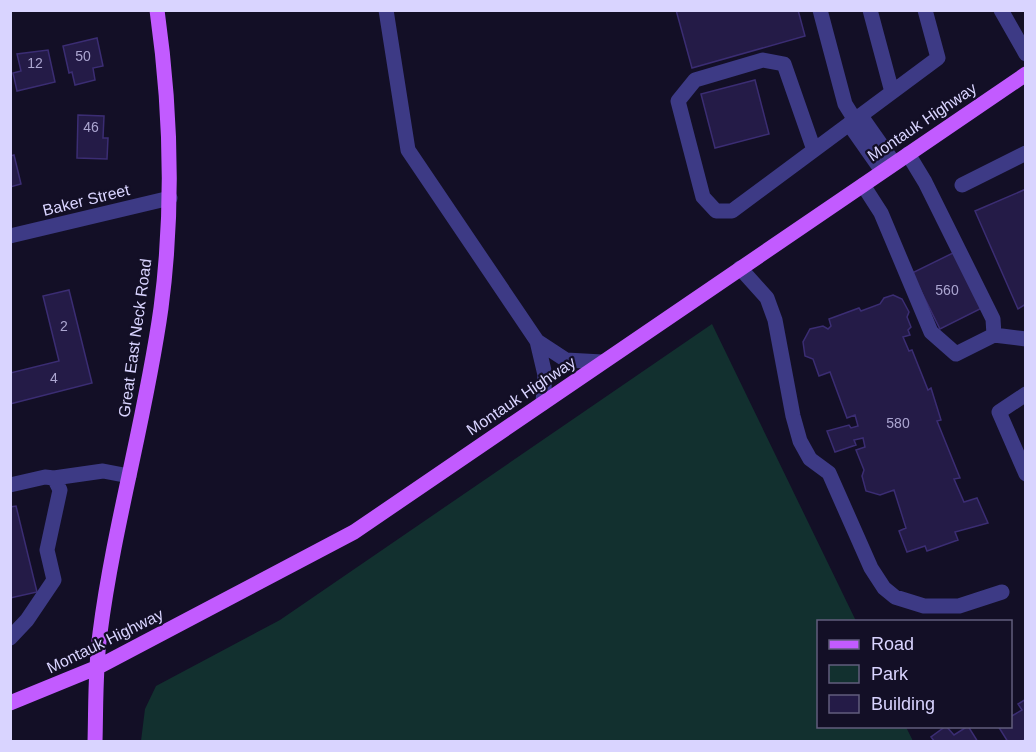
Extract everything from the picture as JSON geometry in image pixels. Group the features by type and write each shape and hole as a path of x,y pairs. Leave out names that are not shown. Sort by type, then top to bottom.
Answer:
{"main road":[{"name":"Great East Neck Road","path":"95,741 100,633 129,476 147,398 161,307 170,198 167,81 156,10"},
{"name":"Montauk Highway","path":"10,703 98,667 354,532 1026,74"}],"street":[{"path":"386,10 408,150 537,340 545,372 543,403"},
{"path":"820,10 845,104 888,167"},
{"path":"870,10 892,92"},
{"path":"814,150 784,64 763,60 695,80 678,101 703,197 716,211 732,211 939,58 925,10"},
{"path":"1001,10 1026,54"},
{"path":"962,185 1026,153"},
{"path":"908,154 925,182 993,319 994,335"},
{"path":"863,185 881,213 902,258 905,276 931,332 956,354 994,335 1026,339"},
{"name":"Baker Street","path":"10,236 170,198"},
{"path":"740,268 767,298 775,320 800,441 810,459 829,473 872,568 884,588 895,597 924,606 959,606 1002,592"},
{"path":"537,340 566,360 602,362"},
{"path":"1024,467 999,412 1026,394"},
{"path":"10,485 45,477 54,478 103,471 129,476"},
{"path":"10,638 27,620 54,580 47,550 60,490 54,478"}],"green space":[{"path":"712,324 856,620 817,620 817,728 906,728 913,741 141,741 145,709 156,686 280,620"}],"building":[{"path":"676,10 798,10 805,36 692,68"},
{"path":"97,38 103,66 93,68 95,80 75,85 72,72 69,73 63,46"},
{"path":"48,50 55,82 17,91 13,73 21,71 17,54"},
{"path":"755,80 769,134 715,148 701,94"},
{"path":"78,115 104,116 103,138 108,138 107,159 77,158"},
{"path":"14,155 21,184 10,187 10,156"},
{"path":"1026,189 1026,304 1018,309 975,211"},
{"path":"955,252 982,308 940,329 912,273"},
{"path":"69,290 92,383 10,404 10,373 59,361 43,296"},
{"path":"893,295 902,299 909,312 907,317 911,327 908,330 910,335 903,337 909,351 912,350 928,390 931,388 941,420 937,421 960,478 954,479 964,502 977,498 988,523 955,532 958,540 927,551 925,546 907,552 899,531 906,528 894,490 880,495 866,491 862,476 864,470 856,450 865,447 863,438 854,440 856,445 835,452 827,431 849,425 851,428 858,426 855,415 847,418 830,372 819,376 813,359 805,356 803,342 810,329 823,326 828,329 831,326 829,319 859,308 861,311 880,304 884,298"},
{"path":"16,506 37,592 10,598 10,507"},
{"path":"1026,699 1026,739 1021,742 1008,742 999,728 1012,728 1012,716 1022,710 1018,704"},
{"path":"943,728 948,728 954,735 965,728 969,728 978,742 935,742 931,737"}]}
